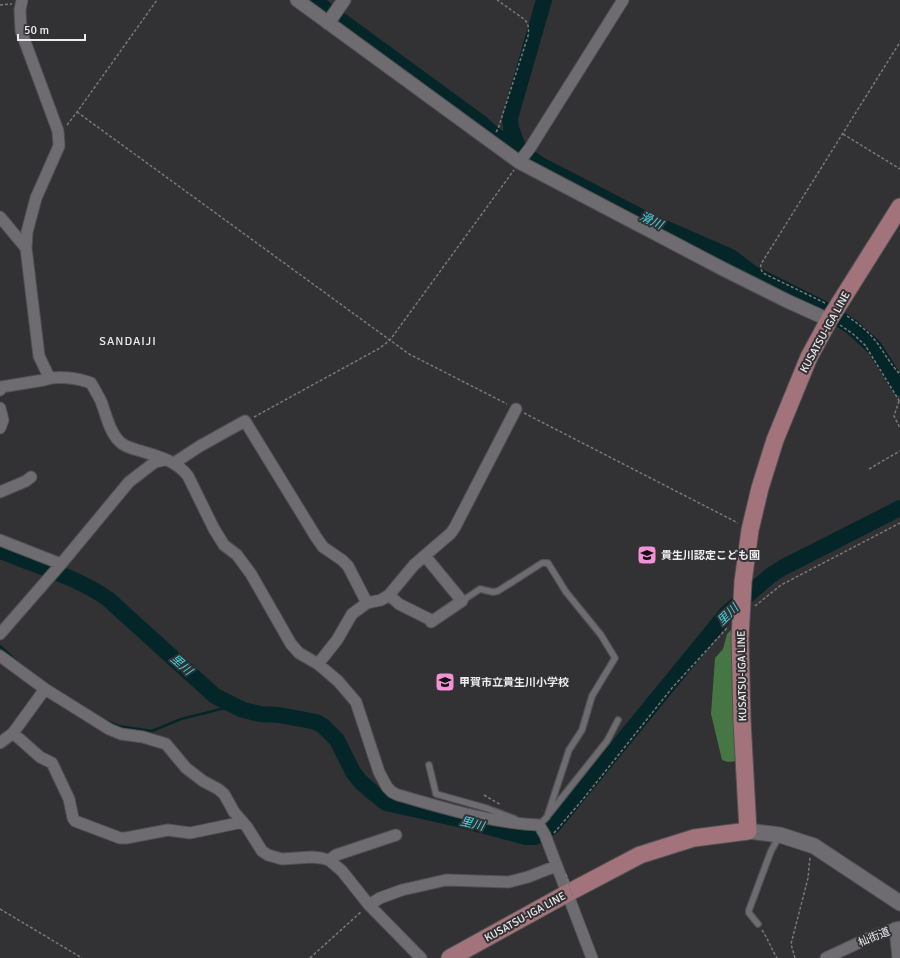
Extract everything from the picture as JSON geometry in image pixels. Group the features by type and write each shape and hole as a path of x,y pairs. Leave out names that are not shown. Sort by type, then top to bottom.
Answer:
{"main road":[{"name":"KUSATSU-IGA LINE","path":"450,958 640,856 694,838 748,831 742,720 740,638 743,582 750,530 760,488 775,440 809,357 833,314 898,213"},
{"path":"748,831 780,835 814,846 900,903"}],"street":[{"path":"22,0 20,10 21,31 58,131 59,146 36,198 27,232 26,248 40,356 49,377"},
{"path":"297,0 490,140 521,160 787,302 833,314"},
{"path":"328,23 344,0"},
{"path":"521,160 530,148 622,0"},
{"path":"0,217 26,248"},
{"path":"0,390 1,387 44,380 49,377 80,379 91,383 100,399 111,428 119,441 131,448 158,456 183,469 188,476 214,530 224,545 237,555 251,574 292,644 299,653 318,664 338,682 356,702 379,772 387,787 398,795 449,809 543,829 592,958"},
{"path":"0,408 3,420 0,428"},
{"path":"318,664 337,640 352,614 367,603 381,600 389,595 414,565 451,533 516,409"},
{"path":"0,634 129,482 156,462 169,461 245,421 323,547 348,566 367,603"},
{"path":"0,492 26,481 31,477"},
{"path":"0,540 59,566"},
{"path":"389,595 399,604 429,619 431,622 462,601 425,556"},
{"path":"0,656 45,690 109,729 121,734 143,737 166,744 186,768 224,794 234,812 243,822 262,851 268,856 276,858 312,857 329,860 342,871 369,905 421,958"},
{"path":"0,743 12,733 45,690"},
{"path":"12,733 40,757 52,762 69,799 73,818 78,823 120,838 126,838 168,830 190,833 243,822"},
{"path":"329,860 336,855 396,835"},
{"path":"369,905 380,898 402,890 446,880 509,882 528,878 556,866"},
{"path":"898,928 898,958"},
{"name":"杣街道","path":"826,958 871,937 898,928"}],"lane":[{"path":"462,601 480,589 493,592 498,591 542,563 548,563 566,592 601,635 615,658 592,696 582,730 568,750 543,829"},
{"path":"543,829 607,741 618,720"},
{"path":"429,765 436,794 486,808 526,825"},
{"path":"758,924 749,913 749,910 771,851 780,835"}],"path":[{"path":"58,131 64,129 77,112 157,0"},
{"path":"490,140 498,129 528,36 529,28 524,19 497,0"},
{"path":"900,42 761,264 760,268 765,274 867,332 878,343 892,367 900,374"},
{"path":"77,112 409,354 750,530"},
{"path":"843,134 900,169"},
{"path":"245,421 380,348 390,340 521,160"},
{"path":"833,314 842,326 865,345 900,401 894,416 900,428"},
{"path":"869,469 900,452"},
{"path":"543,829 562,825 672,688 726,628 781,585 900,523"},
{"path":"484,795 506,808"},
{"path":"795,958 791,944 808,878 810,856 814,846"},
{"path":"566,874 569,895"},
{"path":"310,958 369,905"},
{"path":"0,909 82,958"},
{"path":"758,924 769,940 776,958"}],"green space":[{"path":"733,628 737,761 728,762 722,760 711,714 715,658 723,649 727,634"}],"waterway":[{"path":"313,0 481,123 493,134 519,150"},
{"name":"滑川","path":"544,0 510,118 511,128 519,150 539,164 651,222 731,257 752,273 828,311 852,327 874,347 900,388"},
{"name":"里川","path":"0,551 83,584 108,599 215,696 243,710 260,714 279,715 306,720 316,722 323,726 337,740 353,772 360,781 386,803 462,820 526,837 535,837 553,826 727,613 771,575 784,567 900,508"},
{"path":"0,646 17,662"},
{"path":"45,683 106,721 118,726 152,731 181,719 233,706"}],"place":[{"name":"貴生川認定こども園","path":"647,555"},
{"name":"甲賀市立貴生川小学校","path":"445,682"}],"district":[{"name":"SANDAIJI","path":"128,341"}]}
